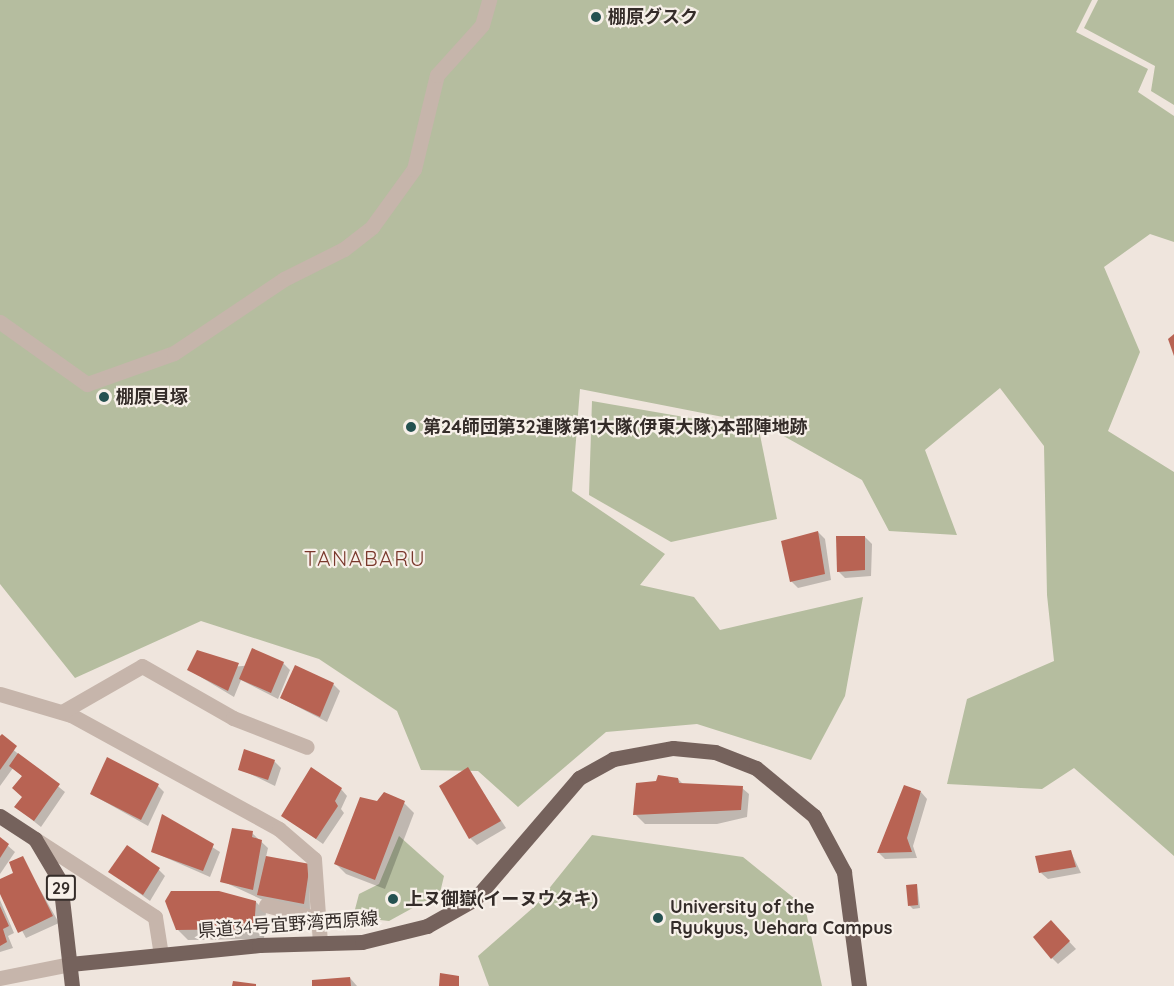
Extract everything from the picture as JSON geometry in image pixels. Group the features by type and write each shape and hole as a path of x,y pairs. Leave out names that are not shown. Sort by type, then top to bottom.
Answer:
{"main road":[{"name":"県道34号宜野湾西原線","path":"70,964 161,953 384,939 438,921 475,899 579,778 632,753 693,749 756,768 814,816 844,872 860,986"},
{"name":"29","path":"0,816 35,839 60,881 72,986"}],"street":[{"path":"0,322 87,384 174,353 284,279 344,249 372,227 414,169 436,75 482,25 489,0"},
{"path":"62,712 142,666 233,718 307,747"},
{"path":"0,694 62,712 279,829 314,859 320,943"},
{"path":"35,839 154,917 161,953"},
{"path":"266,905 319,919"},
{"path":"0,978 70,964"}],"green space":[{"path":"0,0 1092,0 1076,32 1148,69 1138,92 1174,116 1174,242 1150,234 1104,267 1140,352 1108,431 1174,472 1174,856 1074,768 1042,789 947,784 967,699 1054,661 1047,595 1044,446 1000,388 925,450 957,535 889,531 862,480 764,425 580,389 572,491 665,554 640,585 694,597 720,630 863,597 845,696 811,760 697,724 606,732 518,807 478,771 421,770 397,711 319,659 201,621 75,678 0,584"},
{"path":"1098,0 1174,0 1174,105 1151,91 1155,66 1084,28"},
{"path":"592,401 759,430 777,519 671,542 589,495"},
{"name":"University of the Ryukyus, Uehara Campus","path":"592,835 743,857 805,907 822,986 489,986 478,956 535,906"},
{"path":"399,836 444,876 440,893 389,921 353,917 359,894 379,884"}],"building":[{"path":"1174,334 1174,356 1168,339"},
{"path":"818,531 825,574 790,582 781,541"},
{"path":"836,536 865,536 865,570 837,572"},
{"path":"252,648 284,662 271,693 239,679"},
{"path":"197,650 239,663 228,691 187,670"},
{"path":"295,665 334,683 320,717 280,698"},
{"path":"2,734 17,746 0,770 0,736"},
{"path":"244,749 275,760 268,780 238,770"},
{"path":"18,753 60,784 34,821 14,807 22,797 12,788 22,776 9,766"},
{"path":"107,757 159,784 141,820 90,794"},
{"path":"311,767 342,788 335,801 338,806 316,839 281,816"},
{"path":"468,767 501,821 469,839 439,786"},
{"path":"658,775 678,778 679,783 743,786 741,810 633,815 636,783 656,781"},
{"path":"904,785 921,791 907,838 912,852 877,853"},
{"path":"384,792 405,801 375,880 334,864 360,797 377,801"},
{"path":"162,814 214,844 203,871 151,852"},
{"path":"232,828 253,831 252,837 262,840 253,890 220,882"},
{"path":"0,837 9,844 0,858"},
{"path":"127,845 160,868 143,895 108,872"},
{"path":"1071,850 1076,867 1039,873 1035,856"},
{"path":"23,856 53,916 18,933 0,894 0,879 13,873 9,862"},
{"path":"266,856 310,864 304,904 257,895"},
{"path":"917,884 918,905 908,906 906,885"},
{"path":"171,891 219,891 256,901 254,929 176,930 165,901"},
{"path":"0,906 9,926 3,929 7,942 0,946"},
{"path":"1051,920 1070,941 1051,959 1033,937"},
{"path":"440,973 459,976 459,986 439,986"},
{"path":"350,977 351,986 312,986 312,980"},
{"path":"233,981 256,984 256,986 232,986"}],"place":[{"name":"棚原グスク","path":"596,17"},
{"name":"棚原貝塚","path":"104,397"},
{"name":"第24師団第32連隊第1大隊(伊東大隊)本部陣地跡","path":"411,427"},
{"name":"上ヌ御嶽(イーヌウタキ)","path":"393,899"},
{"name":"University of the Ryukyus, Uehara Campus","path":"658,918"}],"district":[{"name":"TANABARU","path":"365,558"}]}
